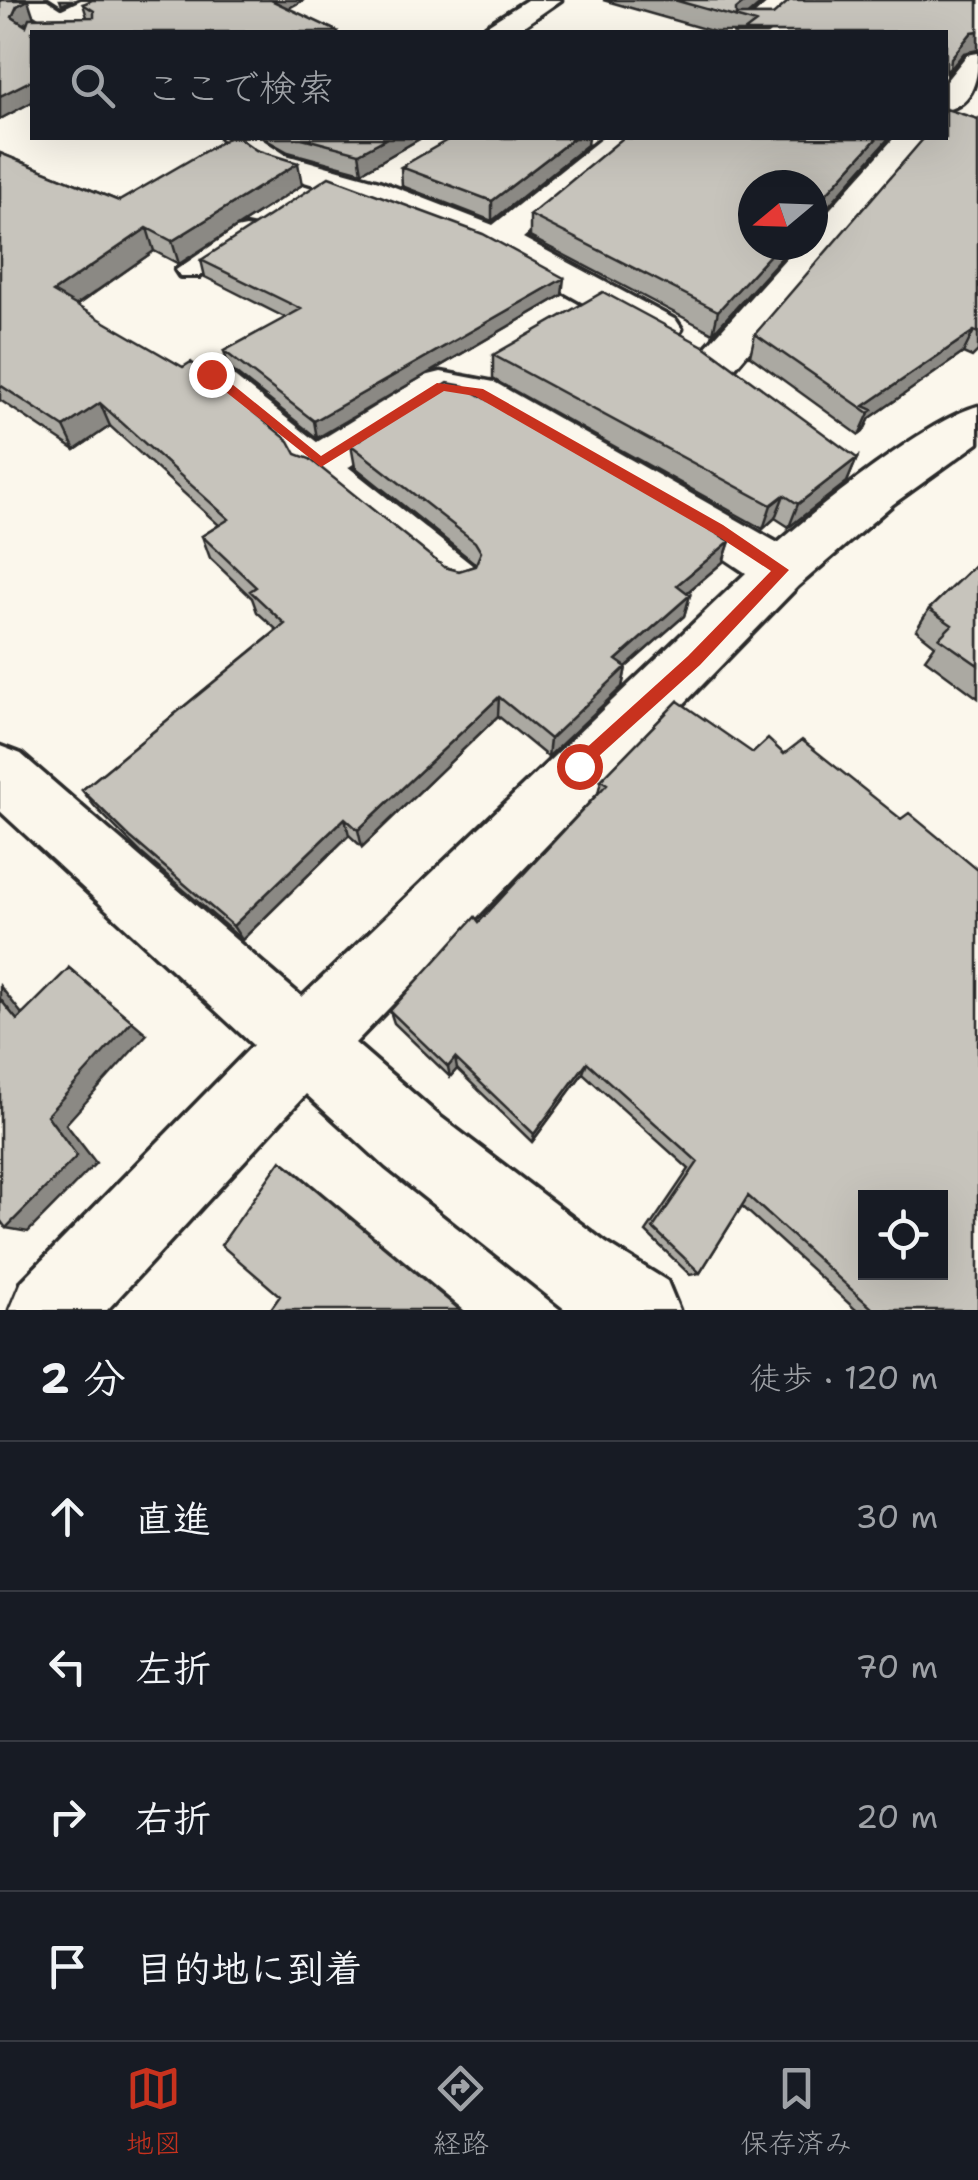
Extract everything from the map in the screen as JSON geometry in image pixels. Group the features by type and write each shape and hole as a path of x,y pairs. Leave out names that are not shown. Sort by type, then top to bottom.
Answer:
{"street":[{"path":"27,0 73,26 104,0"},
{"path":"499,30 547,0"},
{"path":"745,18 780,6"},
{"path":"948,98 978,62"},
{"path":"241,140 274,162 349,184 498,240 582,305 734,371 910,140"},
{"path":"498,240 620,140"},
{"path":"321,462 488,359"},
{"path":"442,386 478,392 718,529 782,570"},
{"path":"51,1310 305,1042 579,766 694,660 873,473 978,420"},
{"path":"0,772 412,1141 578,1270 638,1310"}],"lane":[{"path":"190,270 275,218"},
{"path":"211,374 459,575"}],"building":[{"path":"0,0 28,0 17,6 12,17 26,26 29,18 94,17 94,11 83,4 92,0 271,0 335,30 30,30 30,81 0,96"},
{"path":"674,0 747,0 736,9 736,15 773,15 790,0 978,0 978,31 972,32 951,58 948,70 948,30 747,30 756,23"},
{"path":"948,110 978,119 978,333 974,331 864,406 873,410 869,413 755,334 819,260 828,260 828,249 922,140 948,140"},
{"path":"225,140 242,140 256,150 298,163 172,241 147,228 53,292 183,367 191,362 289,441 296,454 310,459 444,567 459,571 475,566 481,552 475,542 351,445 448,383 464,386 730,541 677,585 690,595 616,660 626,667 550,739 499,697 358,830 345,818 233,926 82,790 285,624 250,591 256,587 202,536 229,519 100,403 64,427 0,385 0,153 119,201"},
{"path":"310,140 383,140 359,153"},
{"path":"448,140 571,140 492,201 401,167"},
{"path":"621,140 875,140 828,192 828,170 738,170 738,260 765,260 718,311 530,215"},
{"path":"329,177 483,234 564,278 314,421 224,351 301,309 201,260"},
{"path":"603,292 707,348 857,458 798,504 784,495 771,505 493,355"},
{"path":"978,562 978,665 939,638 952,625 929,609"},
{"path":"678,701 753,753 768,739 784,754 802,740 901,819 909,813 978,870 978,1310 874,1310 748,1196 700,1273 653,1228 698,1162 587,1062 534,1134 455,1058 448,1067 390,1011 475,917 479,922 607,784 601,780"},
{"path":"69,968 132,1021 47,1115 77,1156 6,1228 0,1220 0,999 17,1020"},
{"path":"281,1160 460,1310 270,1310 280,1296 221,1245"}],"route":[{"path":"211,374 321,462 442,386 478,392 718,529 782,570 694,660 579,766"}]}
